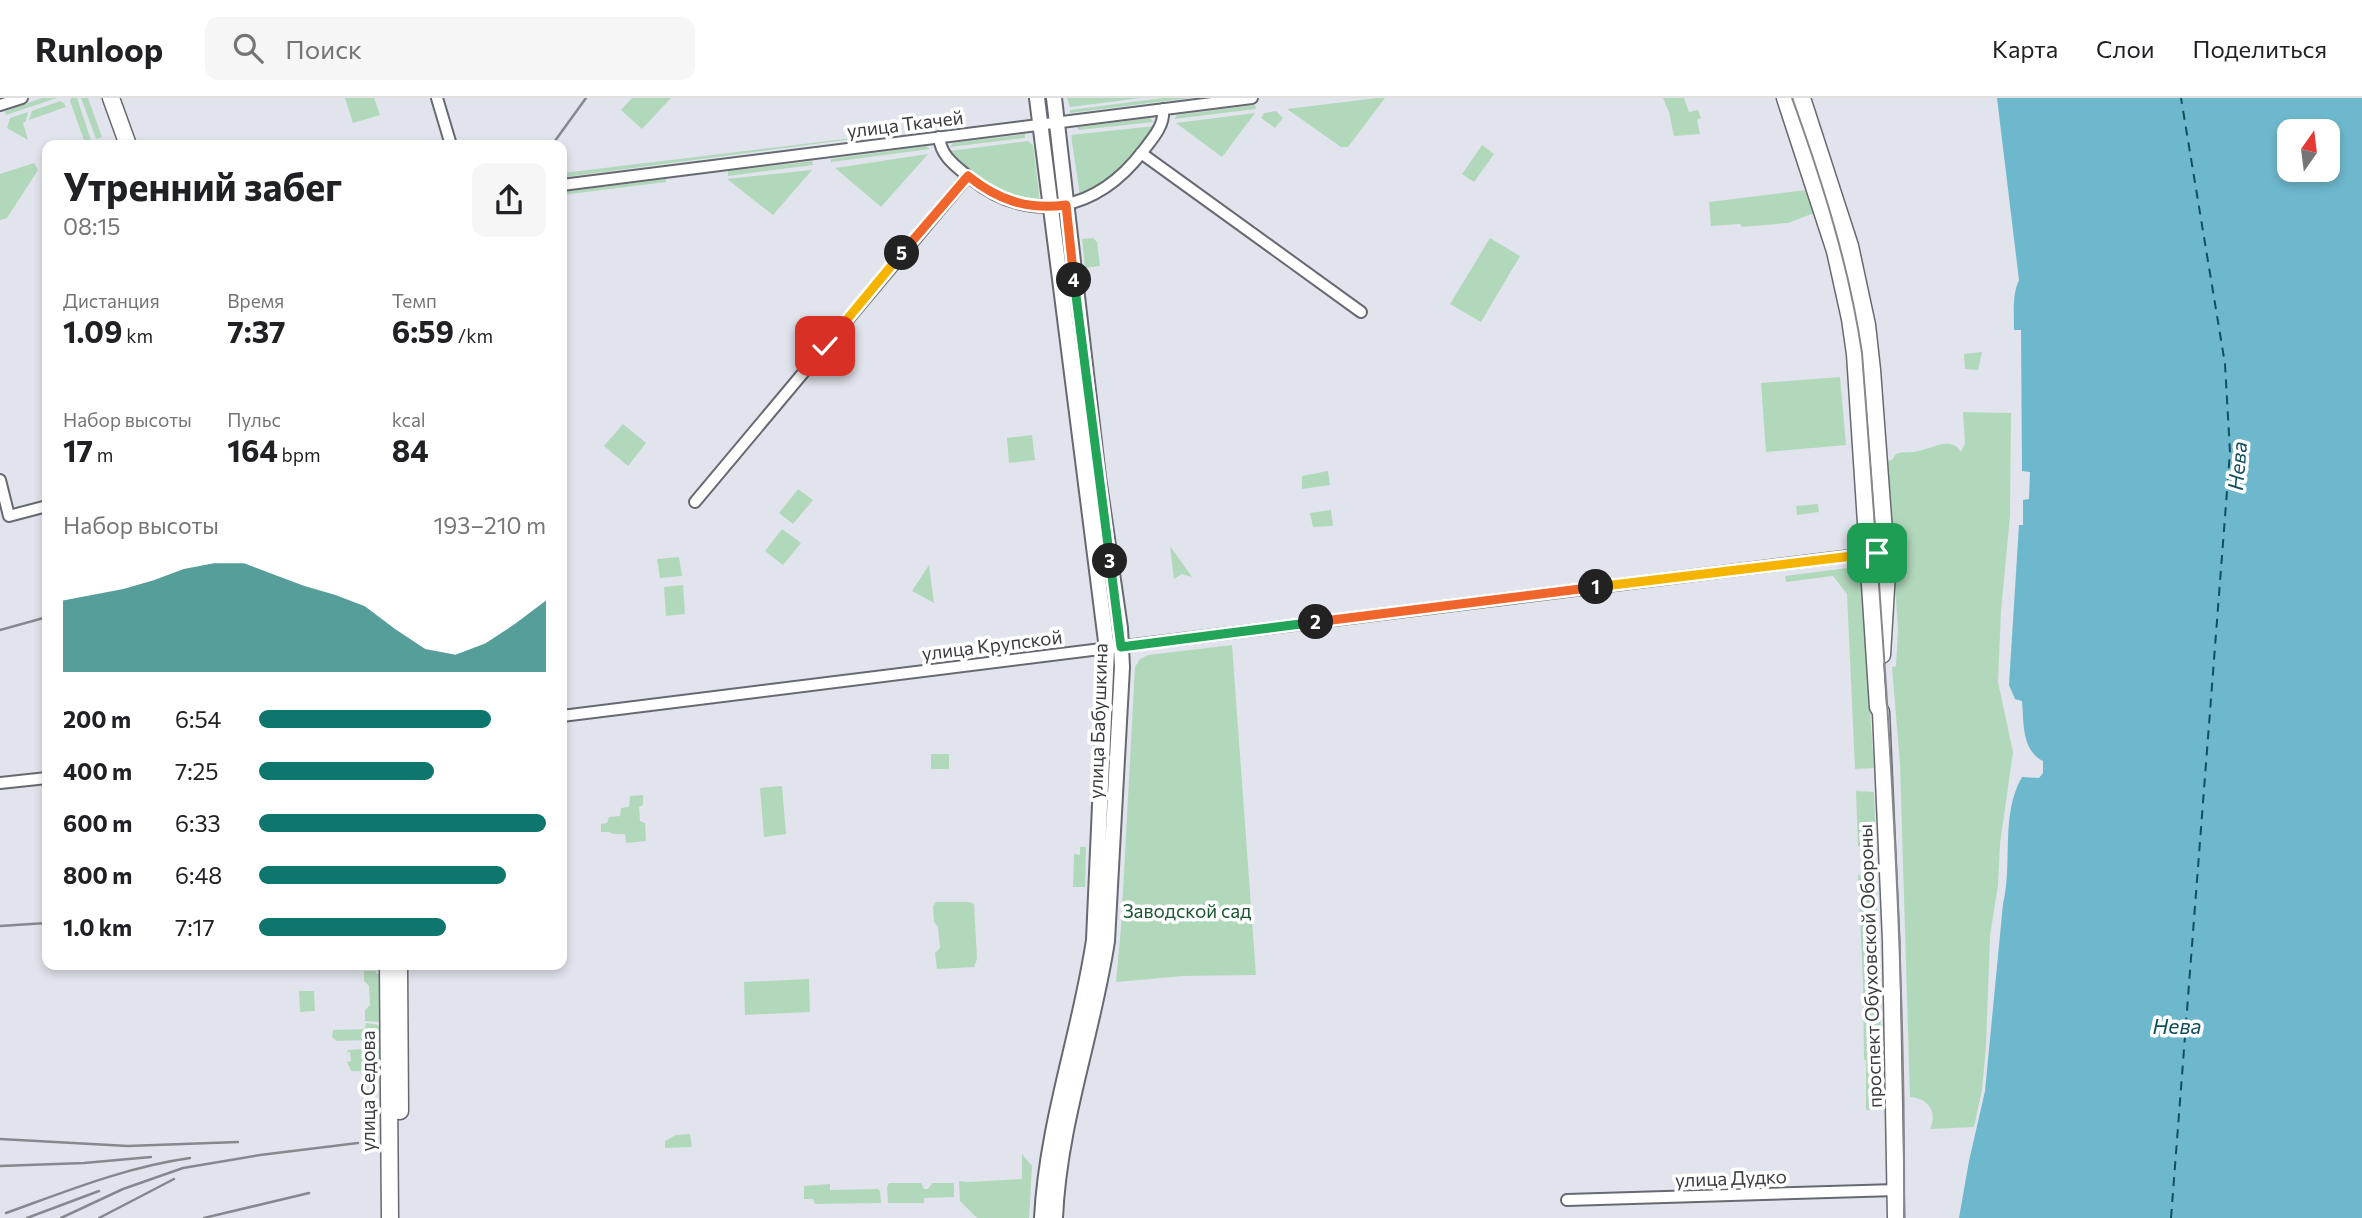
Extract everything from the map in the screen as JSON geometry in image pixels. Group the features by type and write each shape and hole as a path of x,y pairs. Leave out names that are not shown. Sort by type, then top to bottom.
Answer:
{"main road":[{"path":"101,98 115,140"},
{"path":"111,98 126,140"},
{"name":"проспект Обуховской Обороны","path":"1785,98 1825,214 1847,300 1855,354 1874,660 1878,707 1881,712 1891,940 1896,1218"},
{"name":"проспект Обуховской Обороны","path":"1802,98 1847,234 1866,317 1888,587 1882,663 1884,707 1881,712"},
{"name":"улица Седова","path":"388,970 390,1218"},
{"name":"улица Седова","path":"399,970 400,1218"}],"street":[{"path":"0,105 22,98"},
{"path":"436,98 449,140"},
{"name":"улица Бабушкина","path":"1037,98 1059,206 1098,477 1114,648 1107,941 1100,984 1063,1140 1055,1218"},
{"name":"улица Бабушкина","path":"1054,98 1059,206"},
{"name":"улица Ткачей","path":"567,184 1252,98"},
{"path":"939,137 940,149 968,176 993,194 1009,201 1033,206 1059,206 1085,200 1109,186 1127,171 1162,123 1163,109"},
{"path":"1141,153 1361,312"},
{"path":"695,502 968,176"},
{"path":"0,480 9,516 42,507"},
{"name":"улица Крупской","path":"567,715 1886,552"},
{"name":"улица Бабушкина","path":"1042,1218 1047,1158 1056,1108 1087,981 1094,940 1114,648"},
{"path":"0,783 42,779"},
{"name":"улица Дудко","path":"1567,1200 1896,1190"}],"green space":[{"path":"42,98 57,98 6,115 5,111"},
{"path":"71,98 77,98 91,140 84,140"},
{"path":"81,98 88,98 102,137 96,139"},
{"path":"345,98 374,98 380,115 353,123"},
{"path":"632,98 671,98 642,129 621,110"},
{"path":"1067,98 1141,98 1070,107"},
{"path":"1163,98 1190,98 1070,113 1070,110"},
{"path":"1385,98 1348,147 1341,147 1287,109"},
{"path":"1663,98 1684,98 1689,112 1698,110 1701,118 1697,120 1700,134 1674,136"},
{"path":"60,101 66,107 29,120 32,111"},
{"path":"1255,105 1256,109 1174,119 1177,115"},
{"path":"1276,111 1283,118 1275,128 1261,118 1264,113"},
{"path":"28,112 23,123 28,140 7,128 10,118"},
{"path":"1255,113 1222,157 1176,123"},
{"path":"1150,118 1154,122 1079,130 1077,127"},
{"path":"1154,126 1123,167 1104,182 1080,195 1071,135"},
{"path":"944,127 567,177 567,173"},
{"path":"1025,134 1025,138 950,147 953,143"},
{"path":"1028,141 1033,145 1040,202 991,187 951,156 950,151"},
{"path":"1482,145 1494,154 1474,182 1462,174"},
{"path":"926,146 930,149 831,162 831,159"},
{"path":"928,154 881,207 835,168"},
{"path":"812,161 813,165 728,176 728,171"},
{"path":"34,163 38,170 7,218 0,220 0,174"},
{"path":"812,170 773,215 727,179"},
{"path":"666,179 666,182 567,194 567,191"},
{"path":"1806,190 1814,213 1788,223 1742,227 1740,224 1711,226 1709,202"},
{"path":"1093,238 1097,242 1100,266 1085,268 1082,239"},
{"path":"1490,238 1520,256 1481,322 1450,304"},
{"path":"1982,352 1978,370 1965,369 1964,354"},
{"path":"1840,377 1846,445 1766,452 1761,383"},
{"path":"1963,412 2011,413 2010,516 2001,611 1998,682 2013,752 1990,936 1982,1090 1974,1127 1930,1129 1933,1117 1930,1107 1922,1100 1910,1097 1900,764 1892,667 1896,666 1898,630 1887,461 1892,460 1896,454 1916,452 1942,444 1953,445 1961,452 1965,443"},
{"path":"623,424 646,443 628,466 604,446"},
{"path":"1032,435 1035,460 1009,463 1007,438"},
{"path":"1328,471 1330,485 1302,489 1302,476"},
{"path":"798,489 813,500 793,524 779,513"},
{"path":"1818,504 1819,512 1797,515 1796,506"},
{"path":"1331,510 1333,526 1313,527 1310,513"},
{"path":"782,529 801,543 783,565 765,551"},
{"path":"1170,546 1192,577 1182,574 1174,579"},
{"path":"679,557 682,576 660,578 657,559"},
{"path":"929,565 934,603 912,591"},
{"path":"1855,567 1860,571 1874,768 1855,769 1847,594 1833,576 1786,582 1785,576"},
{"path":"683,585 685,614 666,616 664,587"},
{"name":"Заводской сад","path":"1232,645 1256,975 1183,976 1116,982 1135,667 1140,659 1148,655"},
{"path":"931,754 949,754 949,769 931,769"},
{"path":"782,786 786,834 764,837 760,788"},
{"path":"1856,791 1874,792 1876,846 1858,846"},
{"path":"643,795 643,805 639,807 640,821 645,823 646,841 626,843 625,834 601,832 601,824 607,823 609,817 620,816 621,808 629,807 630,796"},
{"path":"1080,847 1086,847 1085,887 1073,887 1074,854 1080,855"},
{"path":"1876,874 1883,1110 1866,1110 1858,875"},
{"path":"936,902 974,904 977,959 974,967 937,969 935,953 940,948 938,927 934,922 933,906"},
{"path":"364,971 375,971 379,975 379,1022 365,1021 365,1010 370,1005 369,986 364,981"},
{"path":"809,979 810,1012 745,1015 744,982"},
{"path":"299,991 314,991 315,1011 300,1012"},
{"path":"366,1023 379,1025 379,1032 367,1040 337,1041 332,1037 333,1030 365,1029"},
{"path":"379,1048 379,1072 351,1071 347,1062 351,1061 348,1050"},
{"path":"690,1134 692,1147 665,1148 665,1141 676,1135"},
{"path":"1022,1154 1032,1166 1029,1218 977,1218 960,1201 959,1181 1022,1179"},
{"path":"889,1183 921,1183 924,1189 928,1189 932,1183 954,1183 954,1197 924,1198 924,1203 888,1203"},
{"path":"830,1184 830,1190 878,1189 881,1203 815,1204 813,1199 804,1199 804,1186"}],"water":[{"name":"Нева","path":"1997,98 2362,98 2362,1218 1959,1218 1985,1091 2006,888 2011,807 2022,777 2039,778 2043,773 2043,761 2036,756 2027,742 2022,701 2015,699 2009,685 2019,525 2023,525 2023,500 2029,499 2030,472 2022,471 2021,330 2014,330 2014,298 2019,280"}],"ferry route":[{"path":"2171,1218 2230,452 2225,364 2181,98"}],"tram line":[{"path":"1792,98 1833,224 1850,288 1862,353 1892,785 1901,1001 1904,1218"}],"railway":[{"path":"556,140 586,98"},
{"path":"0,630 42,618"},
{"path":"0,926 42,923"},
{"path":"0,1139 128,1146 238,1142"},
{"path":"61,1218 123,1189 183,1168 358,1143"},
{"path":"0,1166 151,1157"},
{"path":"6,1213 143,1167 190,1158"},
{"path":"99,1218 174,1179"},
{"path":"27,1218 99,1191"},
{"path":"204,1218 309,1193"}],"route":[{"path":"825,346 968,176 993,194 1009,201 1042,207 1066,205 1121,647 1877,553"}]}
